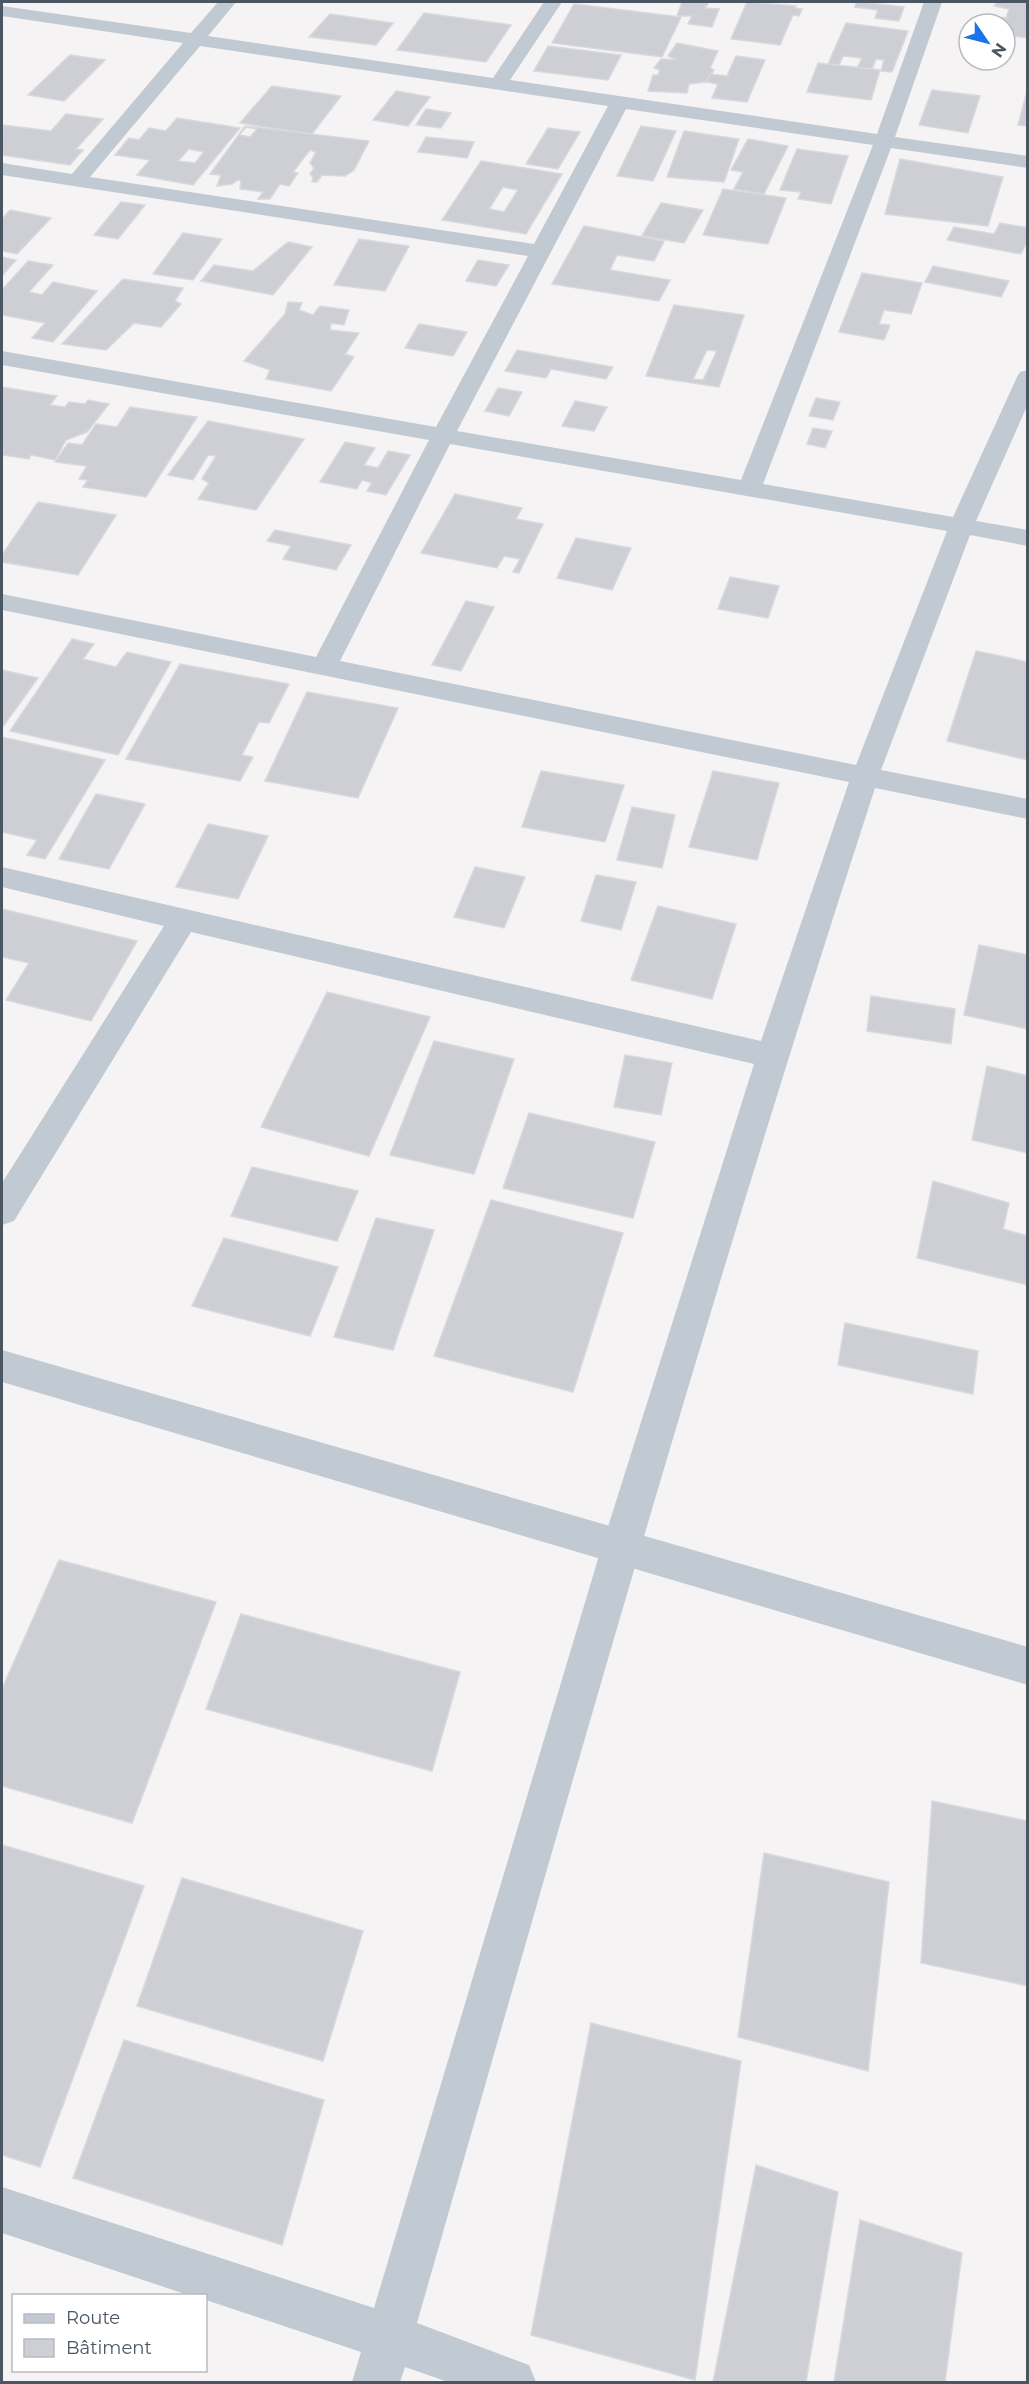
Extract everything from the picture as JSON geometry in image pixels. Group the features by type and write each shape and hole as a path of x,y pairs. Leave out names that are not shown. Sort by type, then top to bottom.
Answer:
{"street":[{"path":"76,181 194,38 227,2"},
{"path":"498,84 553,2"},
{"path":"750,488 884,141 933,2"},
{"path":"2,12 194,38 1028,162"},
{"path":"323,668 443,435 620,102"},
{"path":"2,169 542,252"},
{"path":"2,358 1028,538"},
{"path":"376,2382 621,1549 772,1056 865,776 961,527 1028,377"},
{"path":"2,602 1028,809"},
{"path":"2,877 772,1056"},
{"path":"2,1211 184,919"},
{"path":"2,1366 621,1549 1028,1666"},
{"path":"2,2210 389,2337 512,2382"}],"building":[{"path":"682,2 709,2 705,8 719,9 712,27 688,24 692,16 677,16"},
{"path":"747,2 796,6 795,8 802,9 799,16 793,15 780,45 731,39"},
{"path":"856,2 904,7 899,21 875,18 878,10 855,7"},
{"path":"997,2 1028,2 1028,38 1017,37 1017,12 1008,12 1009,9 994,6"},
{"path":"574,4 681,17 662,57 552,43"},
{"path":"424,13 511,25 486,62 397,50"},
{"path":"330,14 393,23 376,45 309,37"},
{"path":"846,23 908,31 892,72 881,71 884,60 876,59 872,69 857,68 862,58 843,56 839,65 828,64"},
{"path":"677,43 718,51 710,68 714,70 706,82 689,84 687,93 648,91 653,75 658,75 660,70 654,68 661,59 676,60 668,56"},
{"path":"548,46 621,55 608,80 534,71"},
{"path":"70,55 105,60 64,101 28,95"},
{"path":"736,56 765,60 747,102 712,98 718,84 706,82 710,74 727,76"},
{"path":"818,63 880,70 871,100 807,92"},
{"path":"272,86 341,96 312,134 240,123"},
{"path":"932,90 980,96 968,133 919,125"},
{"path":"396,91 430,97 408,126 373,120"},
{"path":"1027,91 1028,126 1018,125"},
{"path":"426,109 451,113 441,128 416,125"},
{"path":"66,114 103,119 76,149 83,150 70,165 2,155 3,125 51,131"},
{"path":"177,118 240,128 193,185 137,175 150,160 115,155 129,138 139,140 149,128 166,131","holes":["189,149 204,152 195,163 178,161"]},
{"path":"245,126 369,141 354,170 345,176 322,175 317,182 312,182 313,177 310,174 314,168 310,163 316,152 310,150 293,172 298,173 289,186 280,184 270,199 258,199 263,192 240,189 241,181 238,180 232,184 217,186 221,175 210,174","holes":["246,127 257,129 250,137 239,135"]},
{"path":"641,126 676,131 653,181 617,176"},
{"path":"548,128 580,132 558,169 526,164"},
{"path":"684,131 739,139 724,182 667,177"},
{"path":"426,137 474,142 467,158 418,152"},
{"path":"748,139 788,146 764,194 734,189 743,172 731,170"},
{"path":"797,149 848,156 831,204 798,199 801,192 780,190"},
{"path":"900,159 1003,177 988,226 885,214"},
{"path":"481,161 562,174 526,234 442,220","holes":["503,187 518,190 504,212 489,209"]},
{"path":"723,189 786,198 768,244 703,235"},
{"path":"121,202 145,205 118,239 94,235"},
{"path":"661,203 703,210 684,243 642,236"},
{"path":"10,210 51,218 17,254 2,251 2,219"},
{"path":"1000,223 1028,228 1028,240 1021,254 947,240 954,227 994,234"},
{"path":"584,226 664,241 654,261 617,255 610,270 670,280 659,301 552,284"},
{"path":"183,233 222,239 193,280 153,274"},
{"path":"359,239 409,246 385,291 334,285"},
{"path":"288,242 312,247 273,295 201,281 214,265 253,271"},
{"path":"2,257 16,260 2,276"},
{"path":"478,260 509,265 496,286 466,281"},
{"path":"28,261 53,265 29,292 42,295 53,282 97,291 53,342 32,338 45,323 2,315 2,290"},
{"path":"933,266 1009,281 1001,297 925,282"},
{"path":"862,273 922,283 911,314 884,310 879,324 890,325 884,340 839,332"},
{"path":"123,279 183,288 175,301 181,304 161,327 134,323 106,350 62,344"},
{"path":"288,302 302,303 299,310 313,315 320,306 349,310 344,325 331,323 330,330 359,333 345,354 354,357 331,391 266,379 270,370 244,361 285,314"},
{"path":"674,305 744,315 719,387 646,376","holes":["707,350 717,351 703,380 693,379"]},
{"path":"419,324 467,332 453,356 405,348"},
{"path":"517,350 613,367 606,379 551,369 546,378 505,371"},
{"path":"2,387 57,396 50,405 65,407 69,402 85,404 88,400 109,404 87,432 66,440 55,460 31,455 29,459 3,455 2,457"},
{"path":"498,388 522,392 509,416 485,411"},
{"path":"816,398 840,402 833,420 809,416"},
{"path":"575,401 607,407 594,431 562,426"},
{"path":"130,407 197,417 146,497 83,487 88,480 79,479 87,466 55,462 68,443 82,445 96,424 117,427"},
{"path":"208,421 304,439 256,510 198,499 209,483 202,479 216,456 208,455 193,480 168,475"},
{"path":"813,428 832,431 825,448 807,444"},
{"path":"345,442 375,448 364,465 378,468 388,451 410,455 386,495 367,491 372,483 362,480 357,489 320,482"},
{"path":"455,494 522,508 516,519 543,524 519,573 513,572 520,559 504,556 497,568 421,553"},
{"path":"38,502 116,515 78,575 2,562 2,555"},
{"path":"275,530 351,545 336,570 283,559 291,546 267,541"},
{"path":"576,538 631,548 612,590 557,578"},
{"path":"730,577 779,586 768,618 718,609"},
{"path":"466,601 494,607 461,671 432,665"},
{"path":"72,639 94,644 83,659 116,667 127,652 171,662 118,755 10,731"},
{"path":"976,651 1028,662 1028,760 947,741"},
{"path":"180,664 289,684 269,723 259,722 242,755 253,757 240,781 126,759"},
{"path":"2,670 38,678 2,728"},
{"path":"307,692 398,708 358,798 265,781"},
{"path":"2,737 105,760 45,859 27,855 37,840 2,832"},
{"path":"541,771 624,785 605,842 522,827"},
{"path":"713,771 779,783 757,860 689,847"},
{"path":"96,794 145,804 109,869 59,859"},
{"path":"632,807 675,815 662,868 617,860"},
{"path":"208,824 268,836 238,899 176,887"},
{"path":"475,867 525,877 504,928 454,917"},
{"path":"596,875 636,882 621,930 581,921"},
{"path":"658,906 736,924 712,999 631,980"},
{"path":"2,909 137,941 91,1021 6,1000 29,963 2,957"},
{"path":"979,945 1028,955 1028,1029 964,1015"},
{"path":"327,992 430,1017 369,1156 261,1127"},
{"path":"871,996 955,1009 951,1044 867,1031"},
{"path":"434,1041 514,1059 474,1174 390,1155"},
{"path":"625,1055 672,1063 661,1115 614,1107"},
{"path":"987,1066 1028,1076 1028,1153 972,1140"},
{"path":"529,1113 655,1142 633,1218 503,1188"},
{"path":"252,1167 358,1191 337,1241 231,1216"},
{"path":"933,1181 1009,1203 1003,1229 1028,1236 1028,1285 917,1258"},
{"path":"491,1200 623,1233 573,1392 434,1356"},
{"path":"376,1218 434,1230 393,1350 334,1337"},
{"path":"224,1238 338,1267 310,1336 192,1306"},
{"path":"845,1323 978,1351 973,1394 838,1365"},
{"path":"59,1560 216,1602 132,1823 2,1786 2,1689"},
{"path":"241,1614 460,1672 432,1771 206,1709"},
{"path":"932,1801 1028,1821 1028,1986 921,1963"},
{"path":"2,1845 144,1886 40,2167 2,2155"},
{"path":"764,1853 889,1882 868,2071 738,2037"},
{"path":"182,1878 363,1931 323,2061 137,2006"},
{"path":"591,2023 741,2061 695,2380 531,2335"},
{"path":"124,2040 324,2100 282,2245 73,2178"},
{"path":"756,2165 838,2192 806,2382 713,2382"},
{"path":"860,2220 962,2253 945,2382 834,2382"}]}
